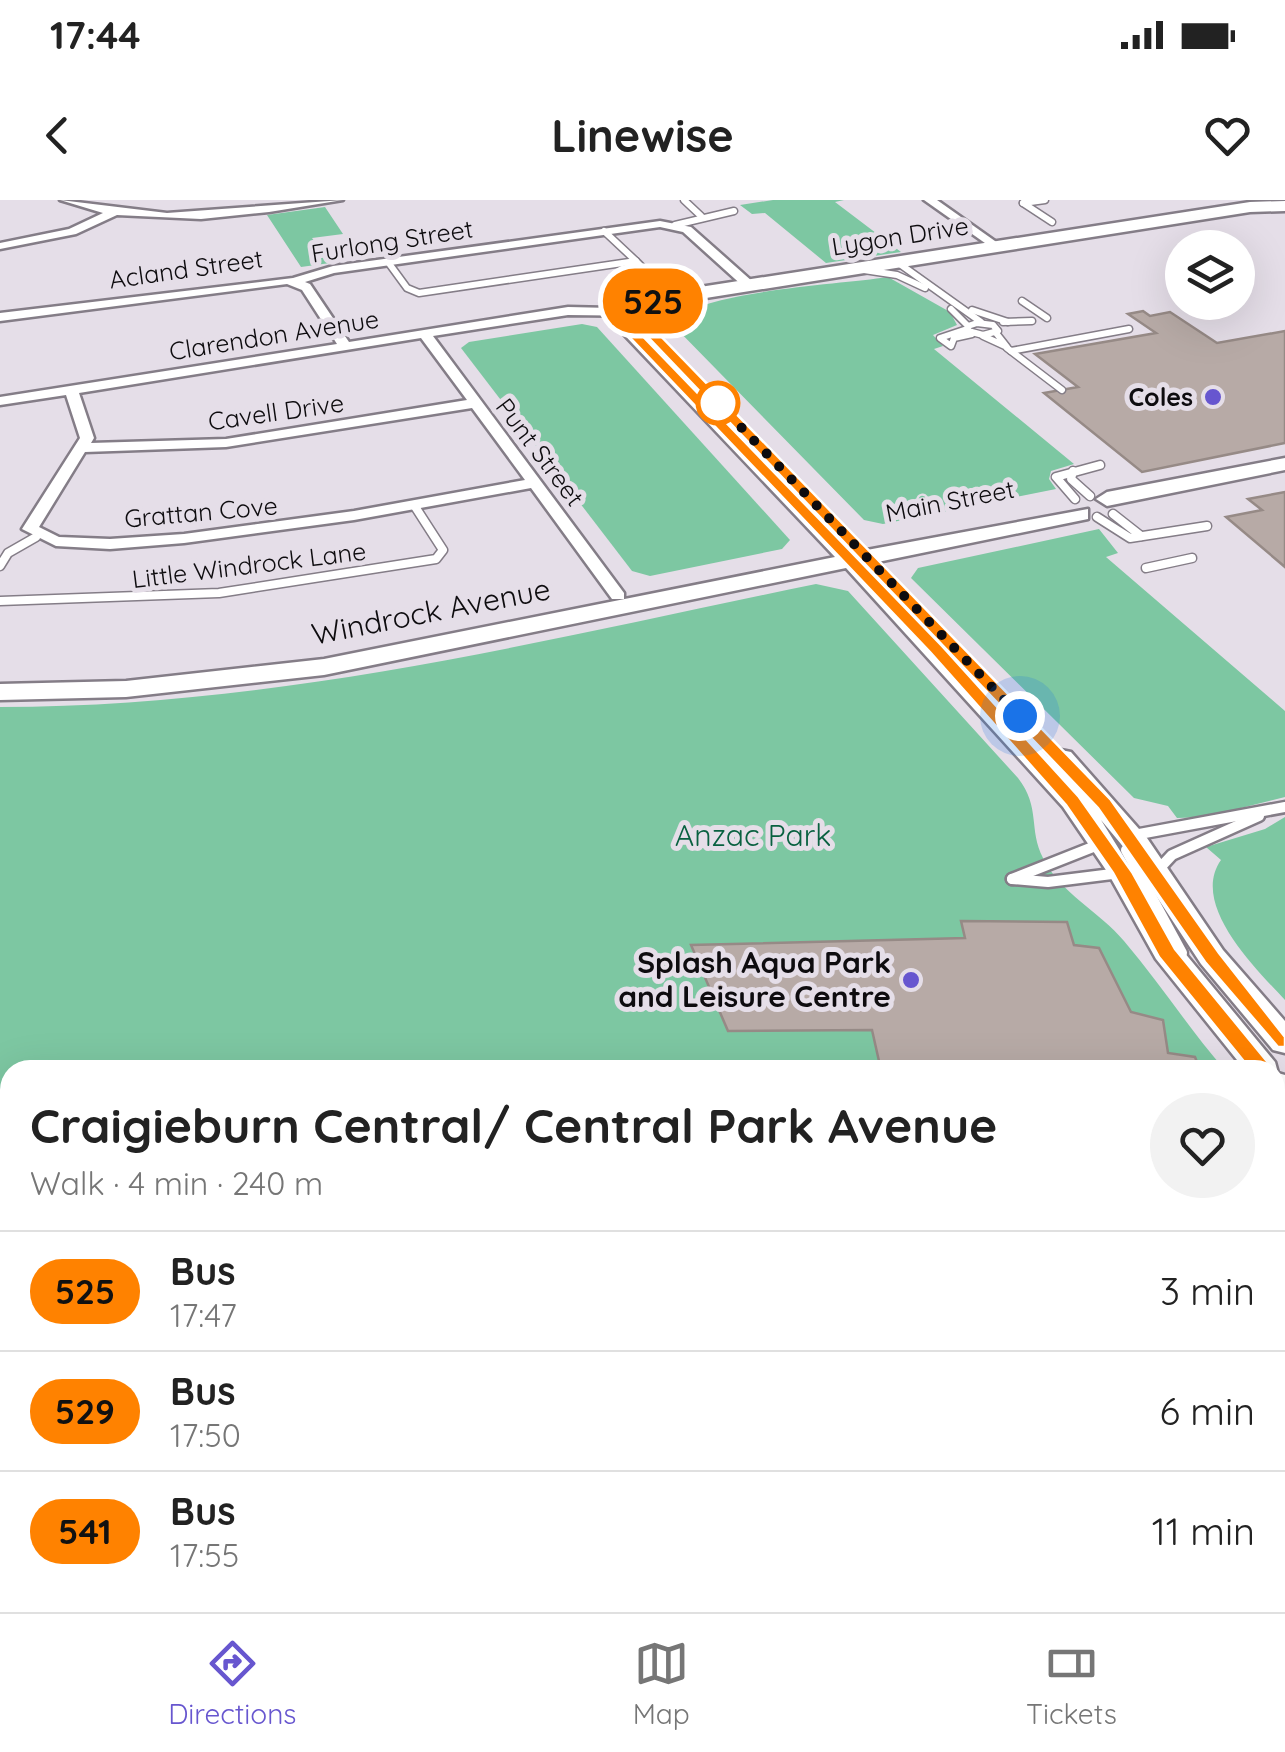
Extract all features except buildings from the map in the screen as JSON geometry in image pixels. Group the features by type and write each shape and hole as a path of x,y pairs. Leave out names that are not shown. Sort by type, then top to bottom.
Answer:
{"street":[{"path":"66,200 116,211 198,215 269,204 337,200"},
{"path":"930,200 996,246"},
{"name":"Lygon Drive","path":"1250,207 1271,200"},
{"name":"Lygon Drive","path":"635,313 676,298 749,285 1250,207 1285,206"},
{"path":"0,246 72,232 116,211"},
{"path":"675,225 691,232 749,285"},
{"name":"Furlong Street","path":"296,281 321,272 388,262 604,231 675,225"},
{"name":"Acland Street","path":"0,317 266,280 296,281 306,287 346,347"},
{"path":"635,313 1073,801 1156,874 1212,957 1280,1034"},
{"name":"Clarendon Avenue","path":"0,400 555,314 635,313"},
{"name":"Punt Street","path":"425,334 622,602"},
{"path":"36,537 30,528 81,448 86,428 72,389"},
{"name":"Cavell Drive","path":"81,448 226,443 476,403"},
{"name":"Main Street","path":"1094,507 1285,464"},
{"name":"Main Street","path":"854,555 1285,472"},
{"name":"Grattan Cove","path":"36,537 76,542 206,537 535,483"},
{"name":"Windrock Avenue","path":"0,692 126,689 279,674 854,555"},
{"name":"Windrock Avenue","path":"0,679 112,677 262,664 622,602"},
{"path":"1117,840 1122,872 1166,952 1254,1060"}],"lane":[{"path":"684,200 701,216"},
{"path":"1021,202 1045,200"},
{"path":"1021,202 1052,222"},
{"name":"Furlong Street","path":"675,225 734,211"},
{"path":"604,231 656,282"},
{"path":"388,262 407,288 419,294 636,261"},
{"path":"898,262 969,329 1009,349 1062,390"},
{"path":"898,262 997,332 1009,349"},
{"path":"857,269 897,275 925,288"},
{"path":"936,290 975,312 1008,322"},
{"path":"1022,301 1047,318"},
{"path":"969,329 985,323 1032,321 983,336"},
{"path":"1009,349 1129,330"},
{"path":"1100,465 1056,477 1094,507 1146,538"},
{"path":"1073,470 1071,479 1121,535 1146,538 1207,526"},
{"name":"Little Windrock Lane","path":"0,601 101,601 218,594 440,557 443,550 414,505"},
{"path":"0,566 8,553 36,537"},
{"path":"1146,568 1192,558"},
{"path":"1122,872 1048,882 1012,880 1117,840 1280,809"},
{"path":"1156,874 1172,855 1280,809"},
{"path":"1117,840 1123,842 1226,1027"}],"green space":[{"path":"773,200 844,200 835,202 901,252 826,263 765,213 752,214 740,205"},
{"path":"325,207 343,234 312,238 330,263 301,267 267,215"},
{"path":"888,277 950,312 957,325 933,335 943,346 934,349 1074,464 1051,471 1049,479 1056,489 883,524 864,520 670,322 688,311 741,296"},
{"path":"582,324 597,327 790,540 782,549 650,576 632,571 461,348 469,342"},
{"path":"1099,529 1118,553 1106,557 1285,711 1285,797 1205,817 1177,818 1168,806 1134,798 911,578 918,568"},
{"name":"Anzac Park","path":"816,584 848,591 1018,778 1030,799 1039,847 1050,870 1124,941 1217,1060 0,1060 0,707 207,696 309,683 512,648"},
{"path":"1285,817 1285,1000 1243,953 1219,915 1214,877 1221,860 1206,847 1265,829"}],"bus line":[{"name":"525","path":"1254,1060 1166,952 1122,872 1073,801 936,649 625,326 621,314 626,308 676,298 644,318 650,331 1105,804 1137,844 1184,920 1285,1042"}],"place":[{"name":"Coles","path":"1213,397"},
{"name":"Splash Aqua Park and Leisure Centre","path":"911,980"}],"route":[{"path":"718,403 711,396 1020,716"}]}
